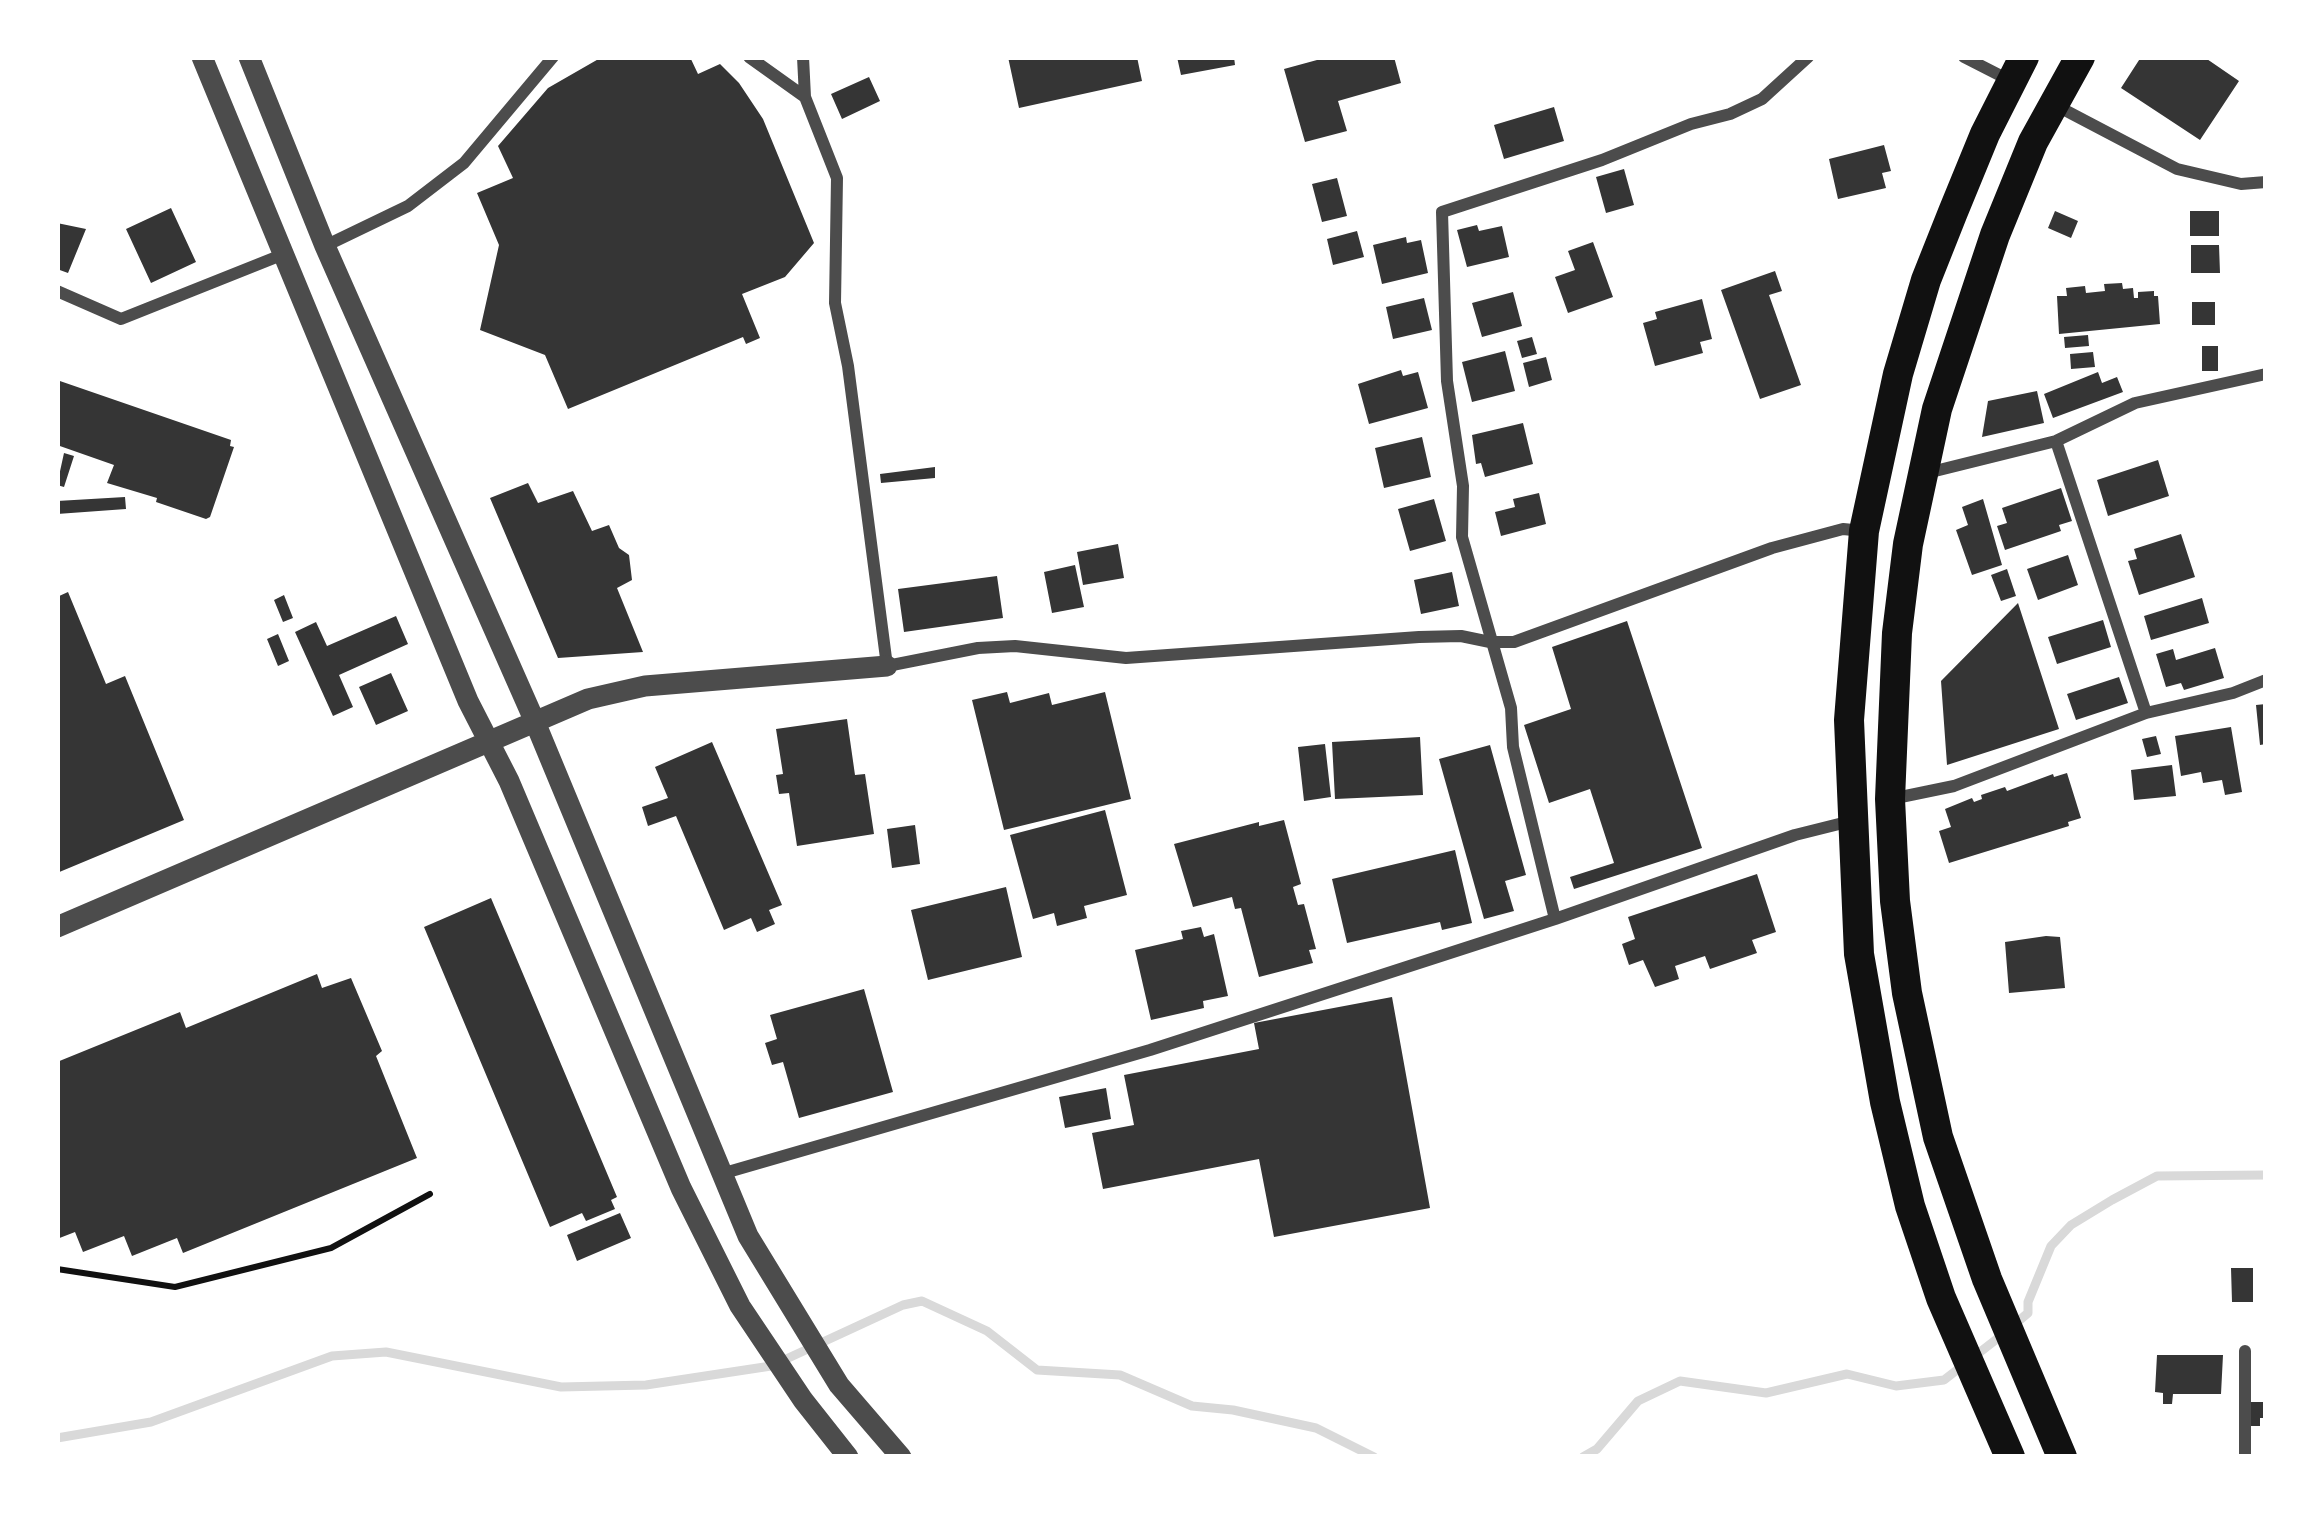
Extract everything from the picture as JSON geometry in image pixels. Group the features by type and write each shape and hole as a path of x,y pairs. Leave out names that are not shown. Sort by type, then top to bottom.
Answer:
{"highway":[{"path":"2062,1457 1987,1279 1938,1137 1906,993 1890,799 1897,633 1923,474 1961,328 2033,142 2080,57"},
{"path":"2004,1444 1941,1298 1899,1160 1859,954 1849,720 1864,531 1898,374 1926,280 2017,69"}],"street":[{"path":"202,57 681,1188 740,1306 848,1457"},
{"path":"249,57 326,246 535,722 719,1174 778,1290 839,1385 901,1457"},
{"path":"326,246 408,206 464,163 553,57"},
{"path":"749,57 805,97"},
{"path":"802,57 805,97 837,178 836,303 887,666"},
{"path":"1555,919 1513,747 1511,708 1462,536 1463,486 1448,381 1442,212 1730,114 1762,98 1808,57"},
{"path":"1964,57 2017,69"},
{"path":"2054,104 2177,169 2241,184 2266,182"},
{"path":"57,291 121,319 285,253"},
{"path":"1923,474 2056,441 2135,403 2266,374"},
{"path":"2056,441 2146,713"},
{"path":"57,927 588,699 646,686 887,666 978,648 1015,646 1126,658 1461,635 1514,642 1772,548 1843,529 1864,531"},
{"path":"1890,799 1954,786 2146,713 2233,693 2266,680"},
{"path":"719,1174 1150,1050 1555,919 1795,835 1851,821"},
{"path":"2245,1351 2245,1457"}],"path":[{"path":"57,1269 175,1287 332,1248 430,1194"}],"building":[{"path":"602,57 690,57 698,74 720,64 763,119 814,243 785,277 742,294 760,338 746,344 743,337 568,409 545,355 480,330 499,245 477,193 513,178 498,146 548,88"},
{"path":"1008,57 1137,57 1142,81 1019,108"},
{"path":"1177,57 1234,57 1235,65 1181,75"},
{"path":"1328,57 1394,57 1401,83 1338,101 1347,131 1305,142 1284,69"},
{"path":"2141,57 2204,57 2239,81 2200,140 2121,88"},
{"path":"869,77 880,101 842,119 831,94"},
{"path":"1554,107 1564,141 1504,159 1494,125"},
{"path":"1884,145 1891,171 1882,173 1886,188 1838,199 1829,159"},
{"path":"1624,169 1634,205 1606,213 1596,177"},
{"path":"1337,178 1347,216 1322,222 1312,184"},
{"path":"171,208 196,262 151,283 126,229"},
{"path":"2055,211 2078,221 2071,238 2048,228"},
{"path":"2190,211 2219,211 2219,236 2190,236"},
{"path":"57,223 86,229 68,273 57,269"},
{"path":"1477,225 1479,231 1502,226 1509,257 1467,267 1457,230"},
{"path":"1357,231 1364,257 1333,265 1327,239"},
{"path":"1406,237 1407,243 1421,240 1428,273 1382,284 1373,245"},
{"path":"1593,242 1613,297 1568,313 1555,277 1575,270 1568,251"},
{"path":"2191,245 2219,245 2220,273 2191,273"},
{"path":"1775,271 1782,291 1769,295 1801,385 1760,399 1721,290"},
{"path":"2122,283 2123,289 2133,288 2134,298 2138,292 2154,291 2160,324 2059,334 2057,296 2067,296 2066,288 2085,286 2086,293 2105,291 2104,284"},
{"path":"1513,292 1522,326 1482,337 1472,303"},
{"path":"1424,298 1432,330 1393,339 1386,307"},
{"path":"1702,299 1712,339 1700,342 1703,353 1655,366 1643,323 1657,319 1655,312"},
{"path":"2192,302 2215,302 2215,325 2192,325"},
{"path":"2088,335 2089,346 2065,348 2064,337"},
{"path":"1532,337 1537,354 1522,358 1517,341"},
{"path":"2202,346 2218,346 2218,371 2202,371"},
{"path":"1505,351 1515,391 1472,402 1462,362"},
{"path":"2093,352 2095,367 2071,369 2070,354"},
{"path":"1546,357 1552,380 1529,387 1523,363"},
{"path":"1401,370 1403,376 1418,372 1428,408 1369,424 1358,384"},
{"path":"2098,372 2102,383 2117,377 2123,392 2053,418 2044,394"},
{"path":"57,380 231,440 234,447 210,517 107,483 114,465 57,445"},
{"path":"2037,391 2044,423 1982,437 1988,401"},
{"path":"1523,423 1533,464 1485,477 1481,463 1476,464 1472,435"},
{"path":"1422,437 1431,477 1384,488 1375,448"},
{"path":"64,453 74,456 64,487 57,485"},
{"path":"2158,460 2169,496 2108,516 2097,480"},
{"path":"935,467 935,478 881,483 880,474"},
{"path":"528,483 538,503 573,491 592,531 609,525 619,548 629,555 632,580 617,588 643,652 558,658 490,498"},
{"path":"2061,488 2072,521 2059,525 2061,531 2005,550 1997,526 2007,523 2002,508"},
{"path":"1539,493 1546,524 1501,536 1495,512 1515,507 1513,499"},
{"path":"125,497 126,509 57,514 57,501"},
{"path":"1434,499 1446,541 1410,551 1398,509"},
{"path":"1983,499 2002,565 1972,575 1956,530 1968,525 1962,507"},
{"path":"2181,534 2195,577 2139,595 2128,561 2137,559 2134,549"},
{"path":"1118,544 1124,578 1083,585 1077,552"},
{"path":"2068,555 2078,585 2038,600 2027,569"},
{"path":"1075,565 1084,607 1052,613 1044,572"},
{"path":"2007,569 2016,596 2001,601 1991,575"},
{"path":"1452,572 1459,606 1421,614 1414,580"},
{"path":"997,576 1003,618 904,632 898,589"},
{"path":"68,592 106,684 125,676 184,820 57,873 57,597"},
{"path":"284,595 293,618 283,622 274,600"},
{"path":"2202,598 2209,623 2151,640 2144,616"},
{"path":"2018,603 2059,729 1947,765 1941,681"},
{"path":"396,616 408,644 339,675 353,707 333,716 295,632 316,622 327,646"},
{"path":"2103,620 2111,647 2057,664 2048,637"},
{"path":"1627,621 1702,848 1574,889 1570,877 1614,863 1590,789 1549,803 1524,725 1571,709 1552,647"},
{"path":"278,634 289,661 278,666 267,639"},
{"path":"2215,648 2224,678 2184,690 2181,683 2166,687 2156,654 2173,649 2176,660"},
{"path":"391,673 408,711 376,725 359,687"},
{"path":"2119,677 2128,703 2076,720 2067,694"},
{"path":"1007,692 1010,703 1049,693 1052,705 1105,692 1131,799 1004,830 972,700"},
{"path":"2266,704 2266,744 2260,745 2256,705"},
{"path":"847,719 855,775 865,774 874,834 797,846 789,793 779,794 776,775 783,774 776,729"},
{"path":"2231,727 2242,792 2225,795 2222,780 2203,783 2201,772 2181,776 2175,736"},
{"path":"2156,736 2161,754 2147,757 2142,739"},
{"path":"1420,737 1423,795 1335,799 1332,742"},
{"path":"712,742 782,905 769,910 775,924 757,932 751,918 724,930 676,816 648,826 642,807 668,798 655,767"},
{"path":"1325,744 1331,797 1304,801 1298,747"},
{"path":"1490,745 1526,875 1505,881 1514,911 1484,919 1439,759"},
{"path":"2172,765 2176,796 2134,800 2131,770"},
{"path":"2067,773 2081,818 2068,822 2069,826 1949,863 1939,831 1951,827 1945,809 2005,787 2007,791"},
{"path":"1105,810 1127,895 1084,906 1087,918 1057,926 1054,913 1033,919 1010,835"},
{"path":"1284,820 1301,884 1293,887 1298,905 1304,904 1316,949 1309,950 1313,963 1259,977 1241,908 1235,909 1232,897 1193,907 1174,844"},
{"path":"915,825 920,864 892,868 887,829"},
{"path":"1455,850 1472,923 1442,930 1440,922 1347,943 1332,879"},
{"path":"1757,874 1776,932 1752,940 1757,953 1710,969 1705,956 1675,966 1679,979 1655,987 1643,960 1629,965 1622,944 1635,939 1628,917"},
{"path":"1006,887 1022,957 928,980 911,910"},
{"path":"491,898 617,1197 611,1200 615,1209 586,1221 582,1213 550,1227 424,927"},
{"path":"1201,927 1204,937 1214,934 1228,996 1203,1001 1204,1008 1151,1020 1135,950 1183,939 1181,931"},
{"path":"2060,937 2065,988 2009,993 2005,942"},
{"path":"317,974 322,988 351,978 382,1051 376,1056 417,1158 183,1253 177,1238 132,1256 124,1236 83,1252 75,1232 57,1239 57,1062 180,1012 186,1028"},
{"path":"864,989 893,1092 799,1118 783,1062 772,1065 765,1043 777,1039 770,1015"},
{"path":"1392,997 1430,1208 1274,1237 1259,1159 1103,1189 1092,1133 1134,1125 1124,1075 1259,1049 1254,1023"},
{"path":"1106,1088 1111,1119 1065,1128 1059,1097"},
{"path":"620,1213 631,1238 577,1261 567,1235"},
{"path":"2231,1268 2253,1268 2253,1302 2232,1302"},
{"path":"2157,1355 2223,1355 2221,1394 2173,1394 2172,1404 2163,1404 2163,1393 2155,1392"},
{"path":"2251,1402 2266,1402 2266,1418 2260,1418 2260,1426 2251,1426"}],"waterway":[{"path":"2015,1324 2028,1313 2051,1246 2071,1225 2112,1200 2157,1176 2266,1175"},
{"path":"57,1438 151,1422 332,1356 386,1352 561,1387 646,1385 771,1366 903,1305 922,1301 987,1331 1037,1370 1120,1375 1192,1406 1316,1428 1374,1457"},
{"path":"1583,1457 1597,1449 1638,1401 1680,1381 1766,1393 1847,1374 1896,1386 1944,1380 2002,1335"}]}
